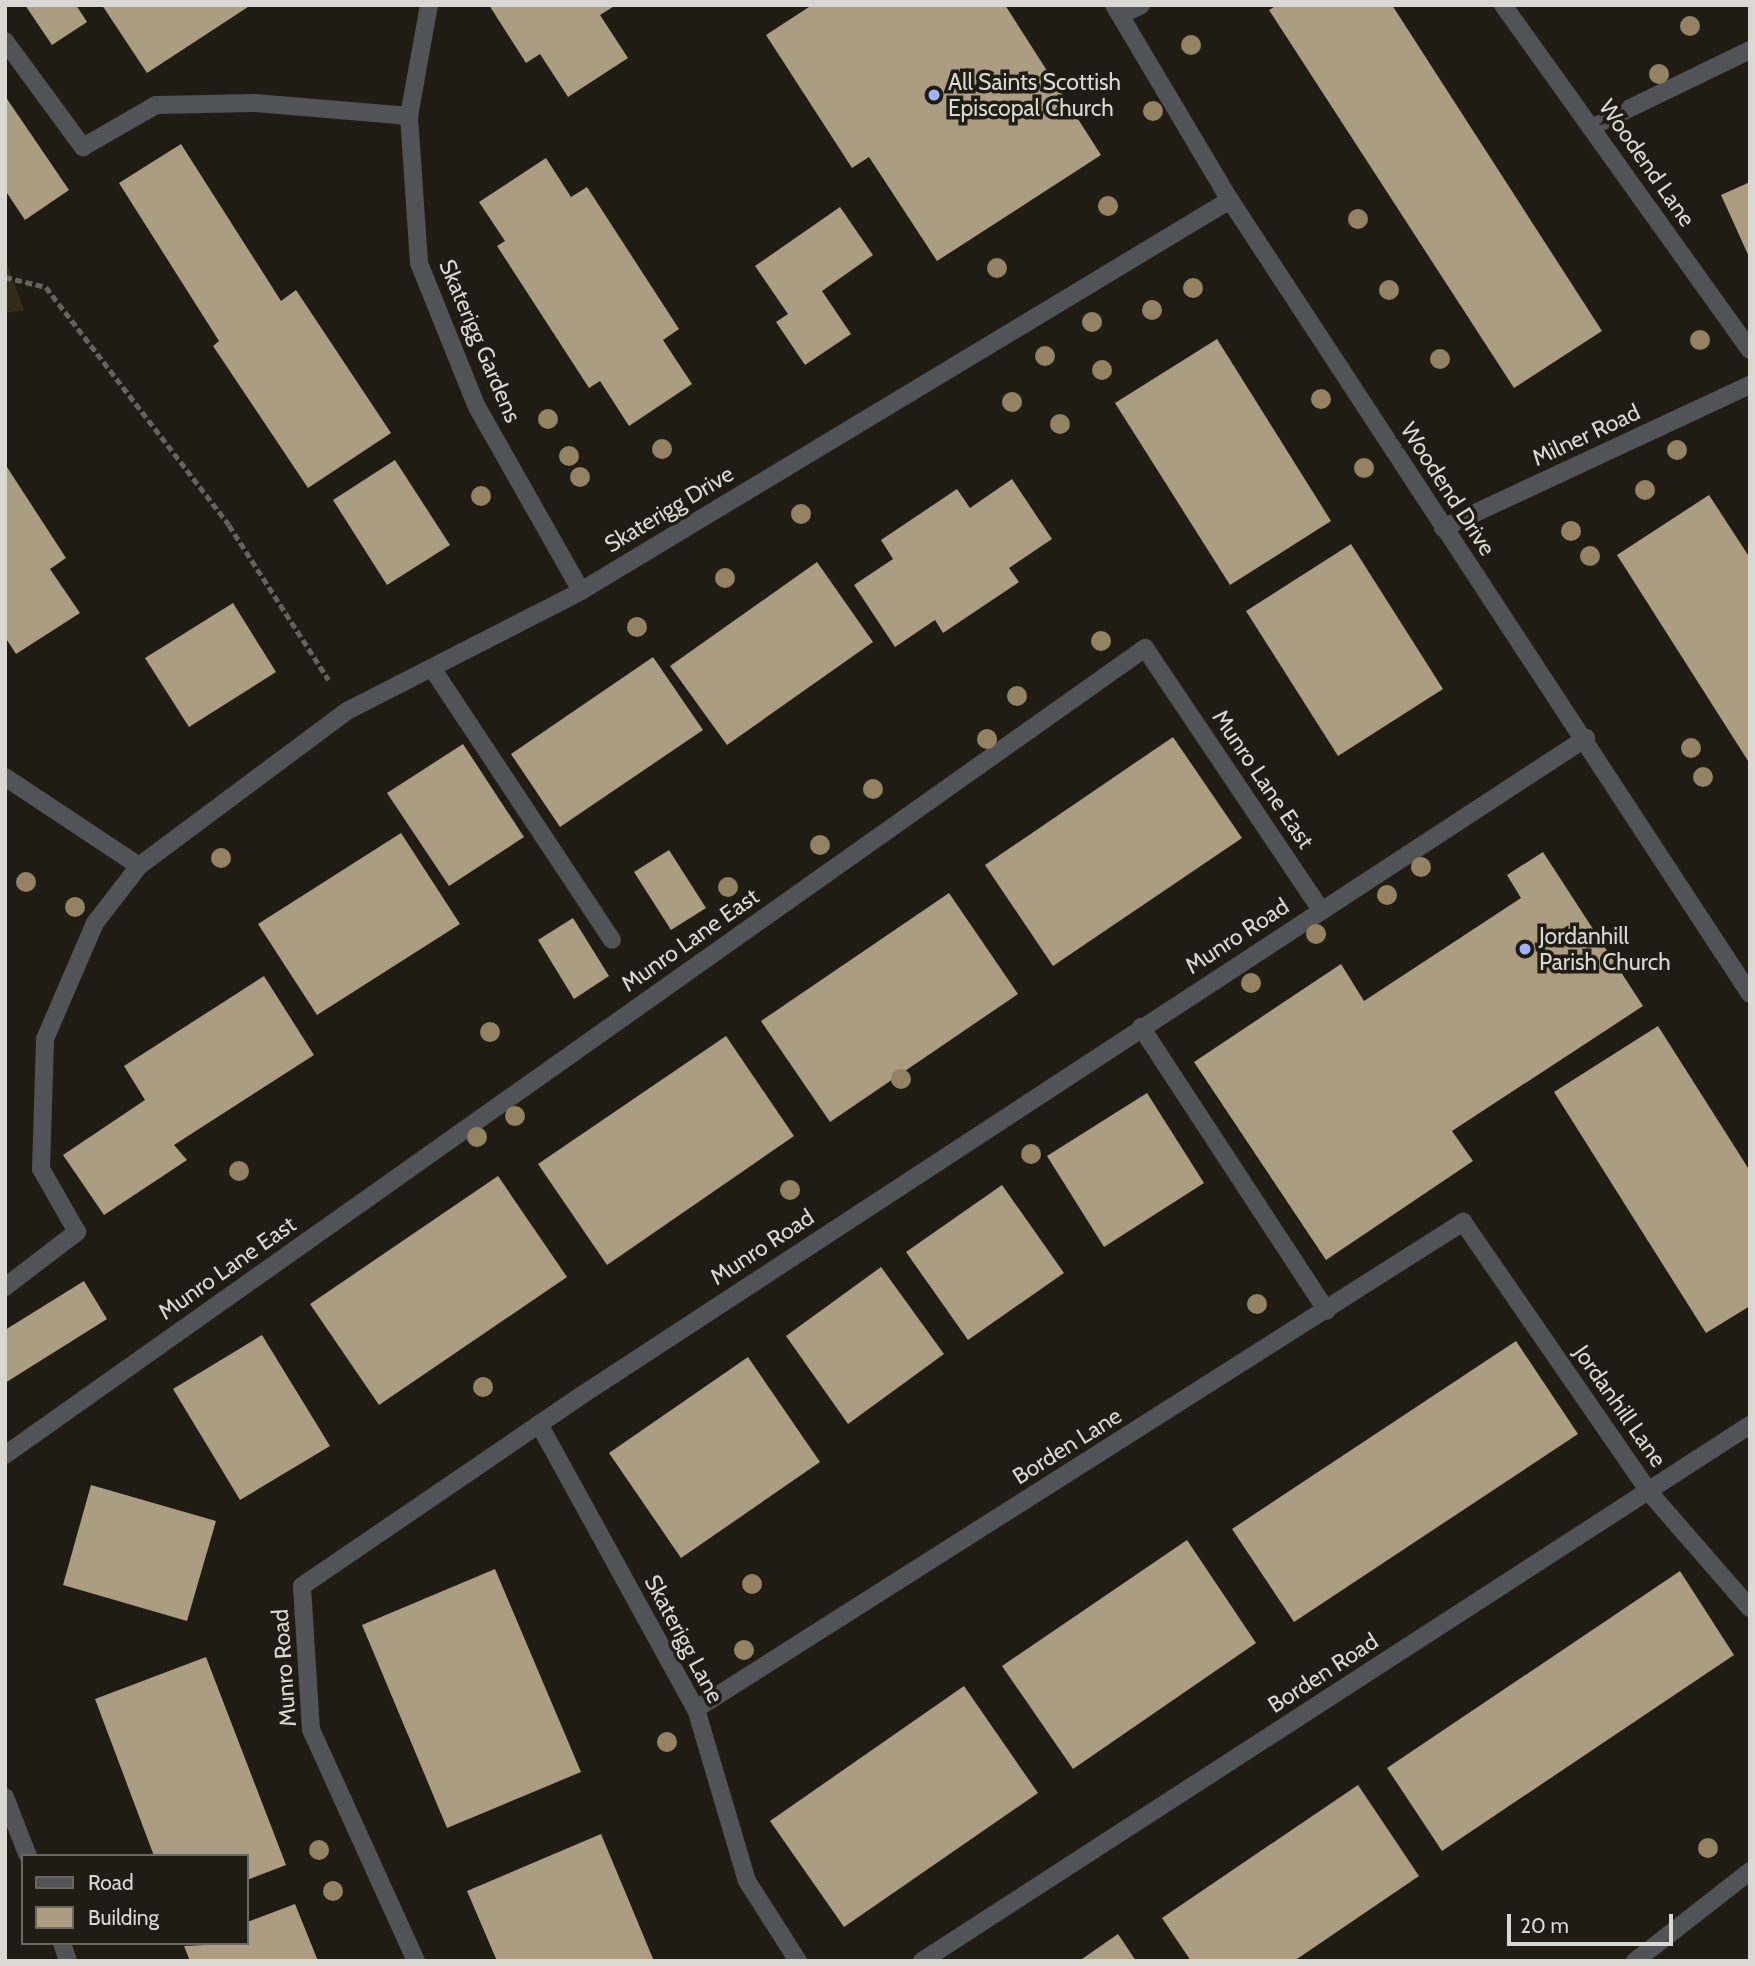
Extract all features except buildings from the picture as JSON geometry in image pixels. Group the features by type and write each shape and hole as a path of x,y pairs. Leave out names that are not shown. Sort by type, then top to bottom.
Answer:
{"street":[{"name":"Skaterigg Gardens","path":"429,5 410,116 419,263 477,407 581,591"},
{"path":"1117,10 1141,5"},
{"name":"Woodend Lane","path":"1503,5 1750,350"},
{"name":"Woodend Drive","path":"1117,10 1230,200 1443,528 1586,738 1750,994"},
{"path":"5,41 83,147 156,105 255,103 410,116"},
{"path":"1591,127 1750,50"},
{"name":"Skaterigg Drive","path":"5,1287 76,1232 41,1169 45,1039 95,923 139,866 347,711 581,591 1230,200"},
{"name":"Milner Road","path":"1443,528 1750,385"},
{"name":"Munro Lane East","path":"5,1455 1145,648 1322,911"},
{"path":"432,668 612,940"},
{"name":"Munro Road","path":"416,1961 311,1730 302,1586 539,1424 1141,1027 1586,738"},
{"path":"5,777 139,866"},
{"path":"1141,1027 1327,1311"},
{"name":"Borden Lane","path":"696,1709 1327,1311 1463,1222"},
{"name":"Jordanhill Lane","path":"1463,1222 1649,1492 1750,1608"},
{"name":"Skaterigg Lane","path":"539,1424 696,1709 747,1881 798,1961"},
{"name":"Borden Road","path":"922,1961 1750,1425"},
{"path":"5,1797 27,1854"},
{"path":"1635,1961 1750,1871"}],"path":[{"path":"5,277 46,287 229,525 292,615 347,711"}],"shaded area":[{"path":"5,259 24,310 5,313"}],"place":[{"name":"All Saints Scottish Episcopal Church","path":"934,95"},
{"name":"Jordanhill Parish Church","path":"1525,949"}]}
